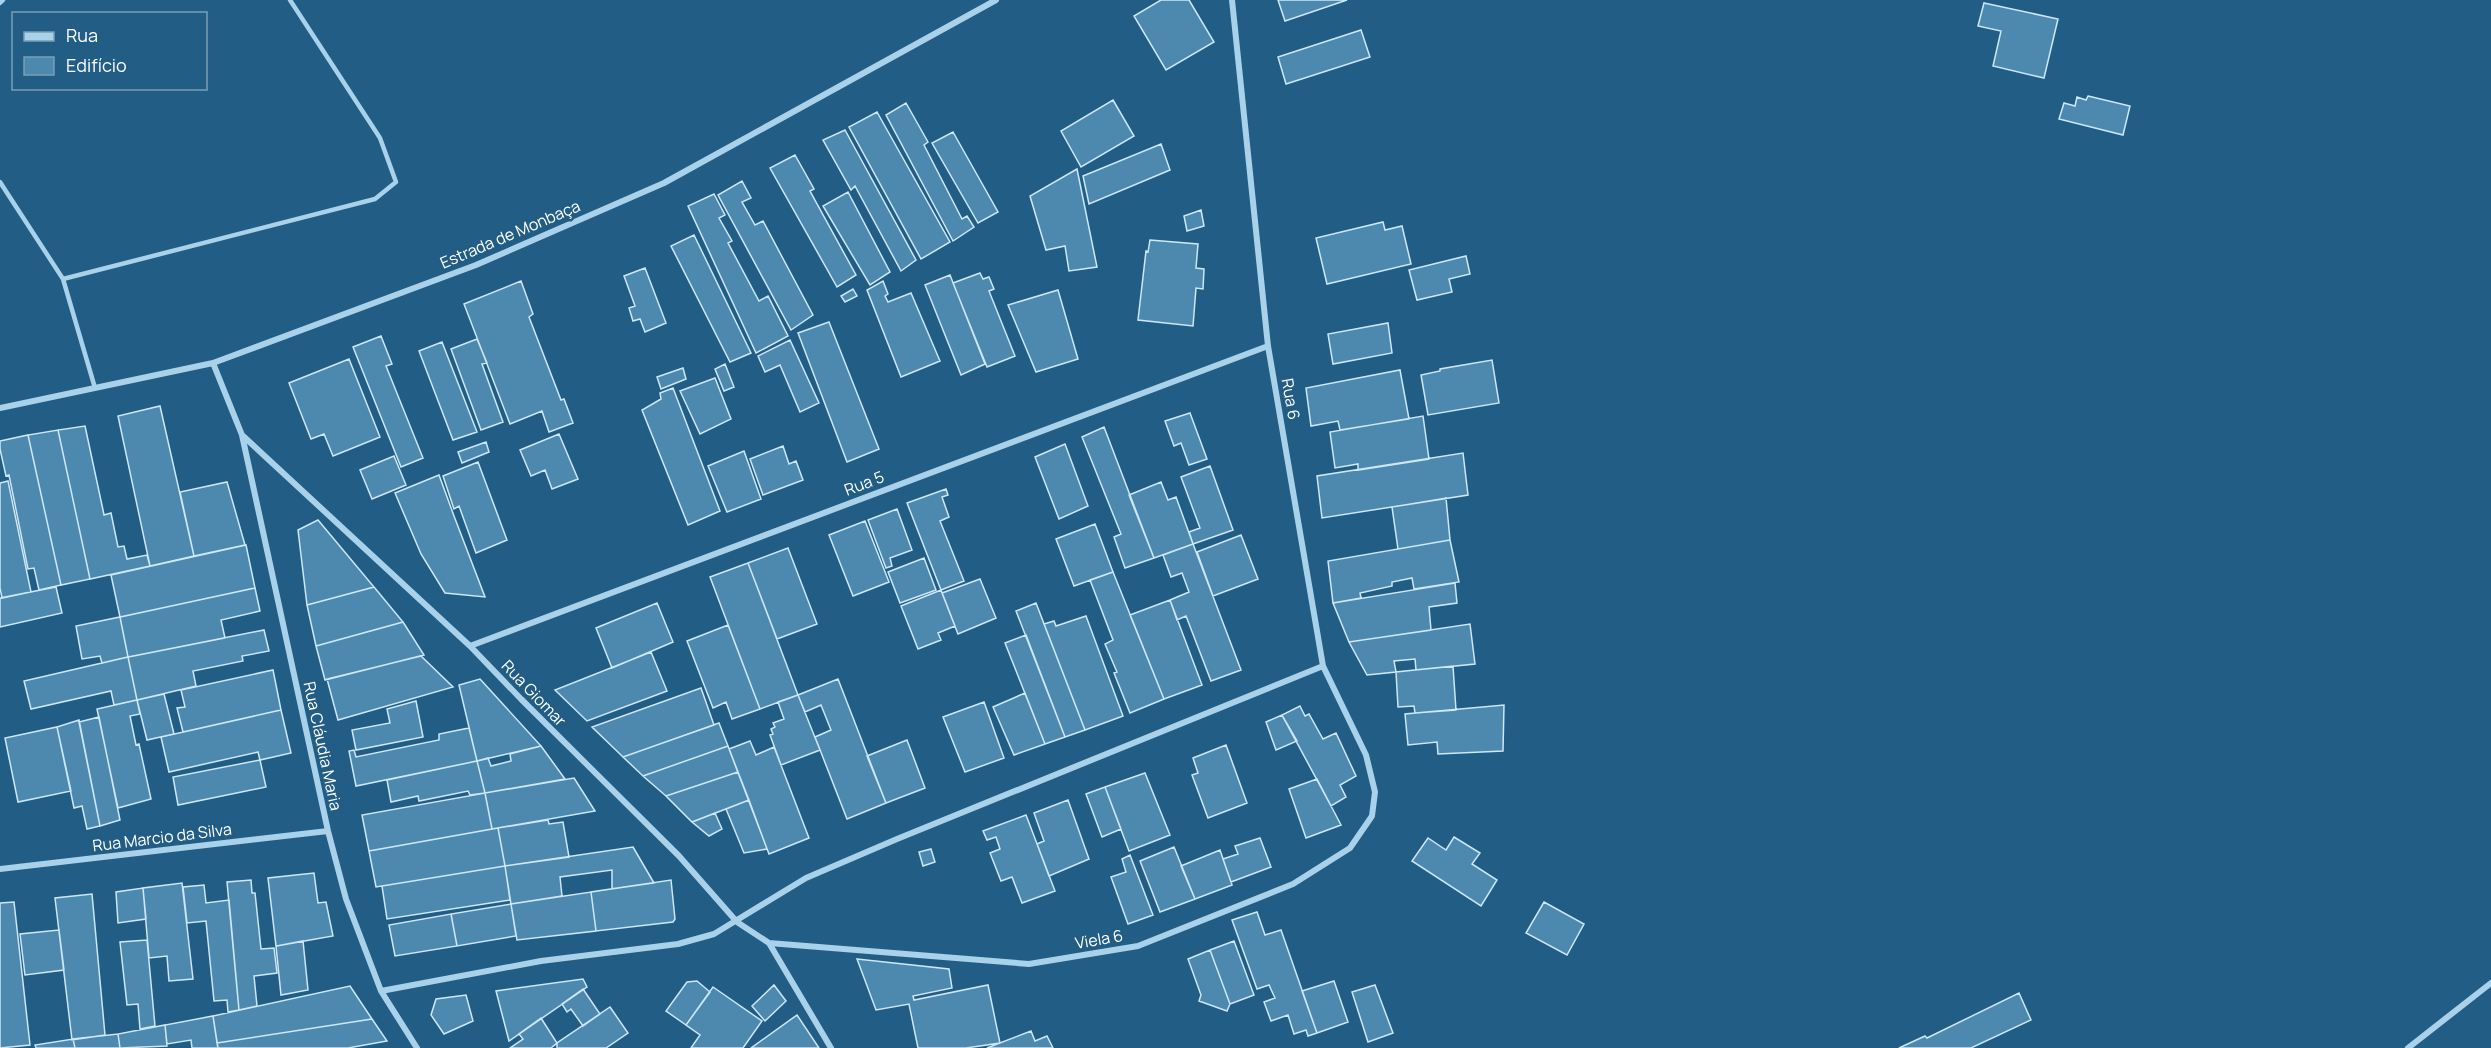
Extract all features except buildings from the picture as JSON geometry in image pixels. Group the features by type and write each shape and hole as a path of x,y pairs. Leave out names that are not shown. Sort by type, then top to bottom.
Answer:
{"street":[{"name":"Estrada de Monbaça","path":"0,408 213,363 476,265 664,183 996,0"},
{"name":"Rua 6","path":"1232,0 1268,346 1323,666 1366,755 1375,792"},
{"name":"Rua 5","path":"470,646 1268,346"},
{"name":"Rua Giomar","path":"213,363 242,435 470,646 679,856 736,922 769,943 831,1048"},
{"name":"Rua Cláudia Maria","path":"242,435 328,831 346,899 381,991 417,1048"},
{"path":"381,991 542,962 678,944 714,934 806,878 1323,666"},
{"name":"Viela 6","path":"769,943 1029,964 1138,946 1293,884 1350,848 1372,816 1375,792"},
{"name":"Rua Marcio da Silva","path":"0,869 328,831"},
{"path":"2408,1048 2491,983"}],"lane":[{"path":"63,279 375,199 396,182 380,138 290,0"},
{"path":"0,182 63,279 95,388"}]}
